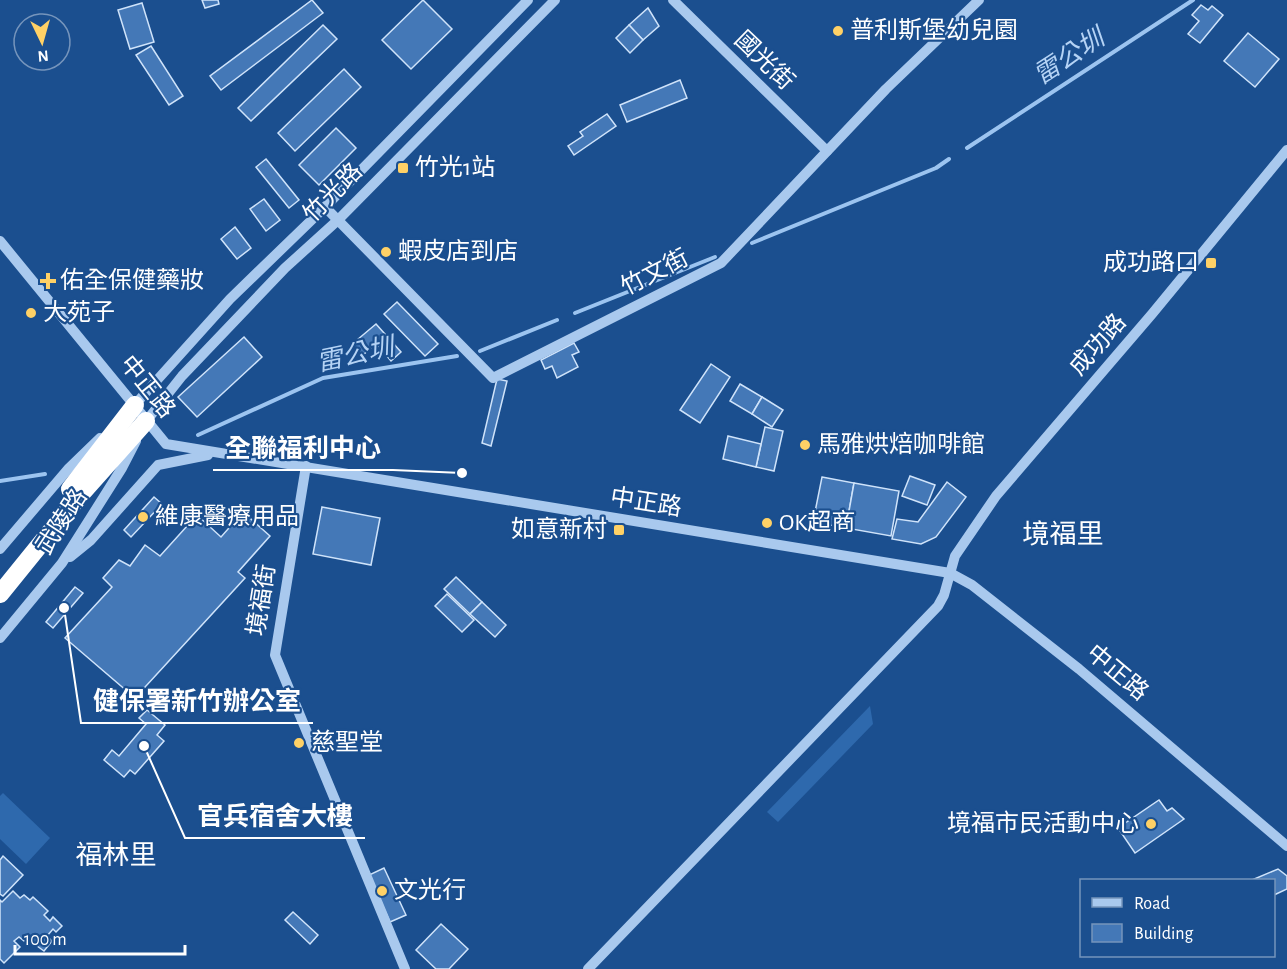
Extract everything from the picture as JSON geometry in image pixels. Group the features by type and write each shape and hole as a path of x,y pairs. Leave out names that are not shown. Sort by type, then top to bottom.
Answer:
{"highway":[{"path":"0,577 135,405"},
{"path":"0,594 81,494 146,421"}],"street":[{"name":"竹光路","path":"135,405 230,299 325,207 528,0"},
{"name":"竹光路","path":"146,421 182,376 285,268 338,220 555,0"},
{"name":"國光街","path":"673,0 827,151"},
{"name":"竹文街","path":"325,207 493,378 721,263 886,89 979,0"},
{"name":"成功路","path":"588,969 938,606 944,595 955,556 996,496 1152,314 1287,150"},
{"name":"中正路","path":"0,241 166,444 216,454 306,466 470,496 950,573 972,585 1079,669 1287,846"},
{"name":"武陵路","path":"0,549 69,468 135,405"},
{"name":"武陵路","path":"0,638 62,563 122,468 146,421"},
{"path":"62,563 91,540 158,465 216,454"},
{"name":"境福街","path":"306,466 275,655 405,969"}],"shaded area":[{"path":"870,706 873,724 778,822 767,812"},
{"path":"3,793 50,838 26,864 0,839 0,796"}],"building":[{"path":"202,0 218,0 219,4 205,8"},
{"path":"312,0 323,13 221,90 210,76"},
{"path":"423,0 452,29 411,69 382,40"},
{"path":"142,3 154,42 130,49 118,10"},
{"path":"1201,5 1208,10 1212,6 1223,15 1200,43 1188,34 1199,21 1192,15"},
{"path":"648,8 659,26 643,40 629,25"},
{"path":"323,25 337,39 251,121 238,108"},
{"path":"629,25 643,40 630,53 616,38"},
{"path":"1248,33 1279,59 1255,87 1224,61"},
{"path":"151,46 183,96 169,105 136,55"},
{"path":"344,69 361,87 295,151 278,133"},
{"path":"680,80 687,98 627,122 620,105"},
{"path":"607,114 616,126 574,155 568,146 583,136 580,132"},
{"path":"336,128 356,148 319,185 299,165"},
{"path":"266,159 299,200 289,208 256,167"},
{"path":"264,199 280,220 266,231 250,209"},
{"path":"235,227 251,248 237,259 221,239"},
{"path":"397,302 438,344 425,356 384,314"},
{"path":"376,324 401,352 391,361 376,343 361,357 351,345"},
{"path":"244,337 262,357 197,417 178,397"},
{"path":"574,343 579,352 572,355 578,367 557,378 552,366 545,369 541,360"},
{"path":"711,364 730,377 700,423 680,410"},
{"path":"497,379 507,381 491,446 482,443"},
{"path":"740,384 762,397 752,414 730,401"},
{"path":"762,397 783,410 772,427 752,414"},
{"path":"765,427 783,431 774,471 756,467"},
{"path":"728,436 761,444 756,467 723,459"},
{"path":"910,476 935,485 927,505 902,496"},
{"path":"822,477 854,483 846,528 813,522"},
{"path":"947,482 966,497 936,537 921,544 892,539 897,519 918,522"},
{"path":"854,483 899,491 891,536 846,528"},
{"name":"維康醫療用品","path":"154,497 162,504 131,537 124,530"},
{"path":"322,507 380,518 371,565 313,554"},
{"path":"243,512 270,536 238,572 245,578 135,698 65,638 112,587 103,578 119,560 130,566 145,545 160,556 197,515 221,537"},
{"path":"456,577 482,602 470,614 444,589"},
{"path":"75,587 83,593 53,628 46,622"},
{"path":"447,594 474,620 462,632 435,606"},
{"path":"482,602 506,625 495,637 470,614"},
{"path":"147,710 165,725 157,735 164,741 135,774 130,770 124,777 104,760 112,750 119,756 146,724 139,718"},
{"name":"境福市民活動中心","path":"1159,800 1167,811 1172,808 1184,819 1135,853 1118,828"},
{"path":"3,856 23,875 3,896 0,894 0,860"},
{"path":"384,868 406,915 390,922 369,875"},
{"path":"1278,869 1287,876 1287,889 1275,895 1275,879 1254,879"},
{"path":"13,891 20,898 24,895 30,900 33,897 48,911 44,915 50,921 53,917 62,926 56,932 53,929 47,936 52,941 44,951 26,938 24,941 19,937 14,941 20,947 4,963 0,959 0,900 2,902"},
{"path":"293,912 318,935 310,944 285,920"},
{"path":"441,924 468,949 449,969 436,969 416,950"}],"waterway":[{"name":"雷公圳","path":"967,148 1193,0"},
{"name":"雷公圳","path":"752,243 936,168 949,159"},
{"name":"雷公圳","path":"575,313 715,257"},
{"name":"雷公圳","path":"480,351 557,320"},
{"name":"雷公圳","path":"198,435 323,378 457,356"},
{"name":"雷公圳","path":"0,481 45,474"}],"place":[{"name":"普利斯堡幼兒園","path":"838,31"},
{"name":"竹光1站","path":"403,168"},
{"name":"蝦皮店到店","path":"386,252"},
{"name":"成功路口","path":"1211,263"},
{"name":"佑全保健藥妝","path":"48,281"},
{"name":"大苑子","path":"31,313"},
{"name":"馬雅烘焙咖啡館","path":"805,445"},
{"name":"全聯福利中心","path":"462,473"},
{"name":"維康醫療用品","path":"143,517"},
{"name":"OK超商","path":"767,523"},
{"name":"如意新村","path":"619,530"},
{"name":"健保署新竹辦公室","path":"64,608"},
{"name":"慈聖堂","path":"299,743"},
{"name":"官兵宿舍大樓","path":"144,746"},
{"name":"境福市民活動中心","path":"1151,824"},
{"name":"文光行","path":"382,891"}],"district":[{"name":"境福里","path":"1063,534"},
{"name":"福林里","path":"116,855"}]}
